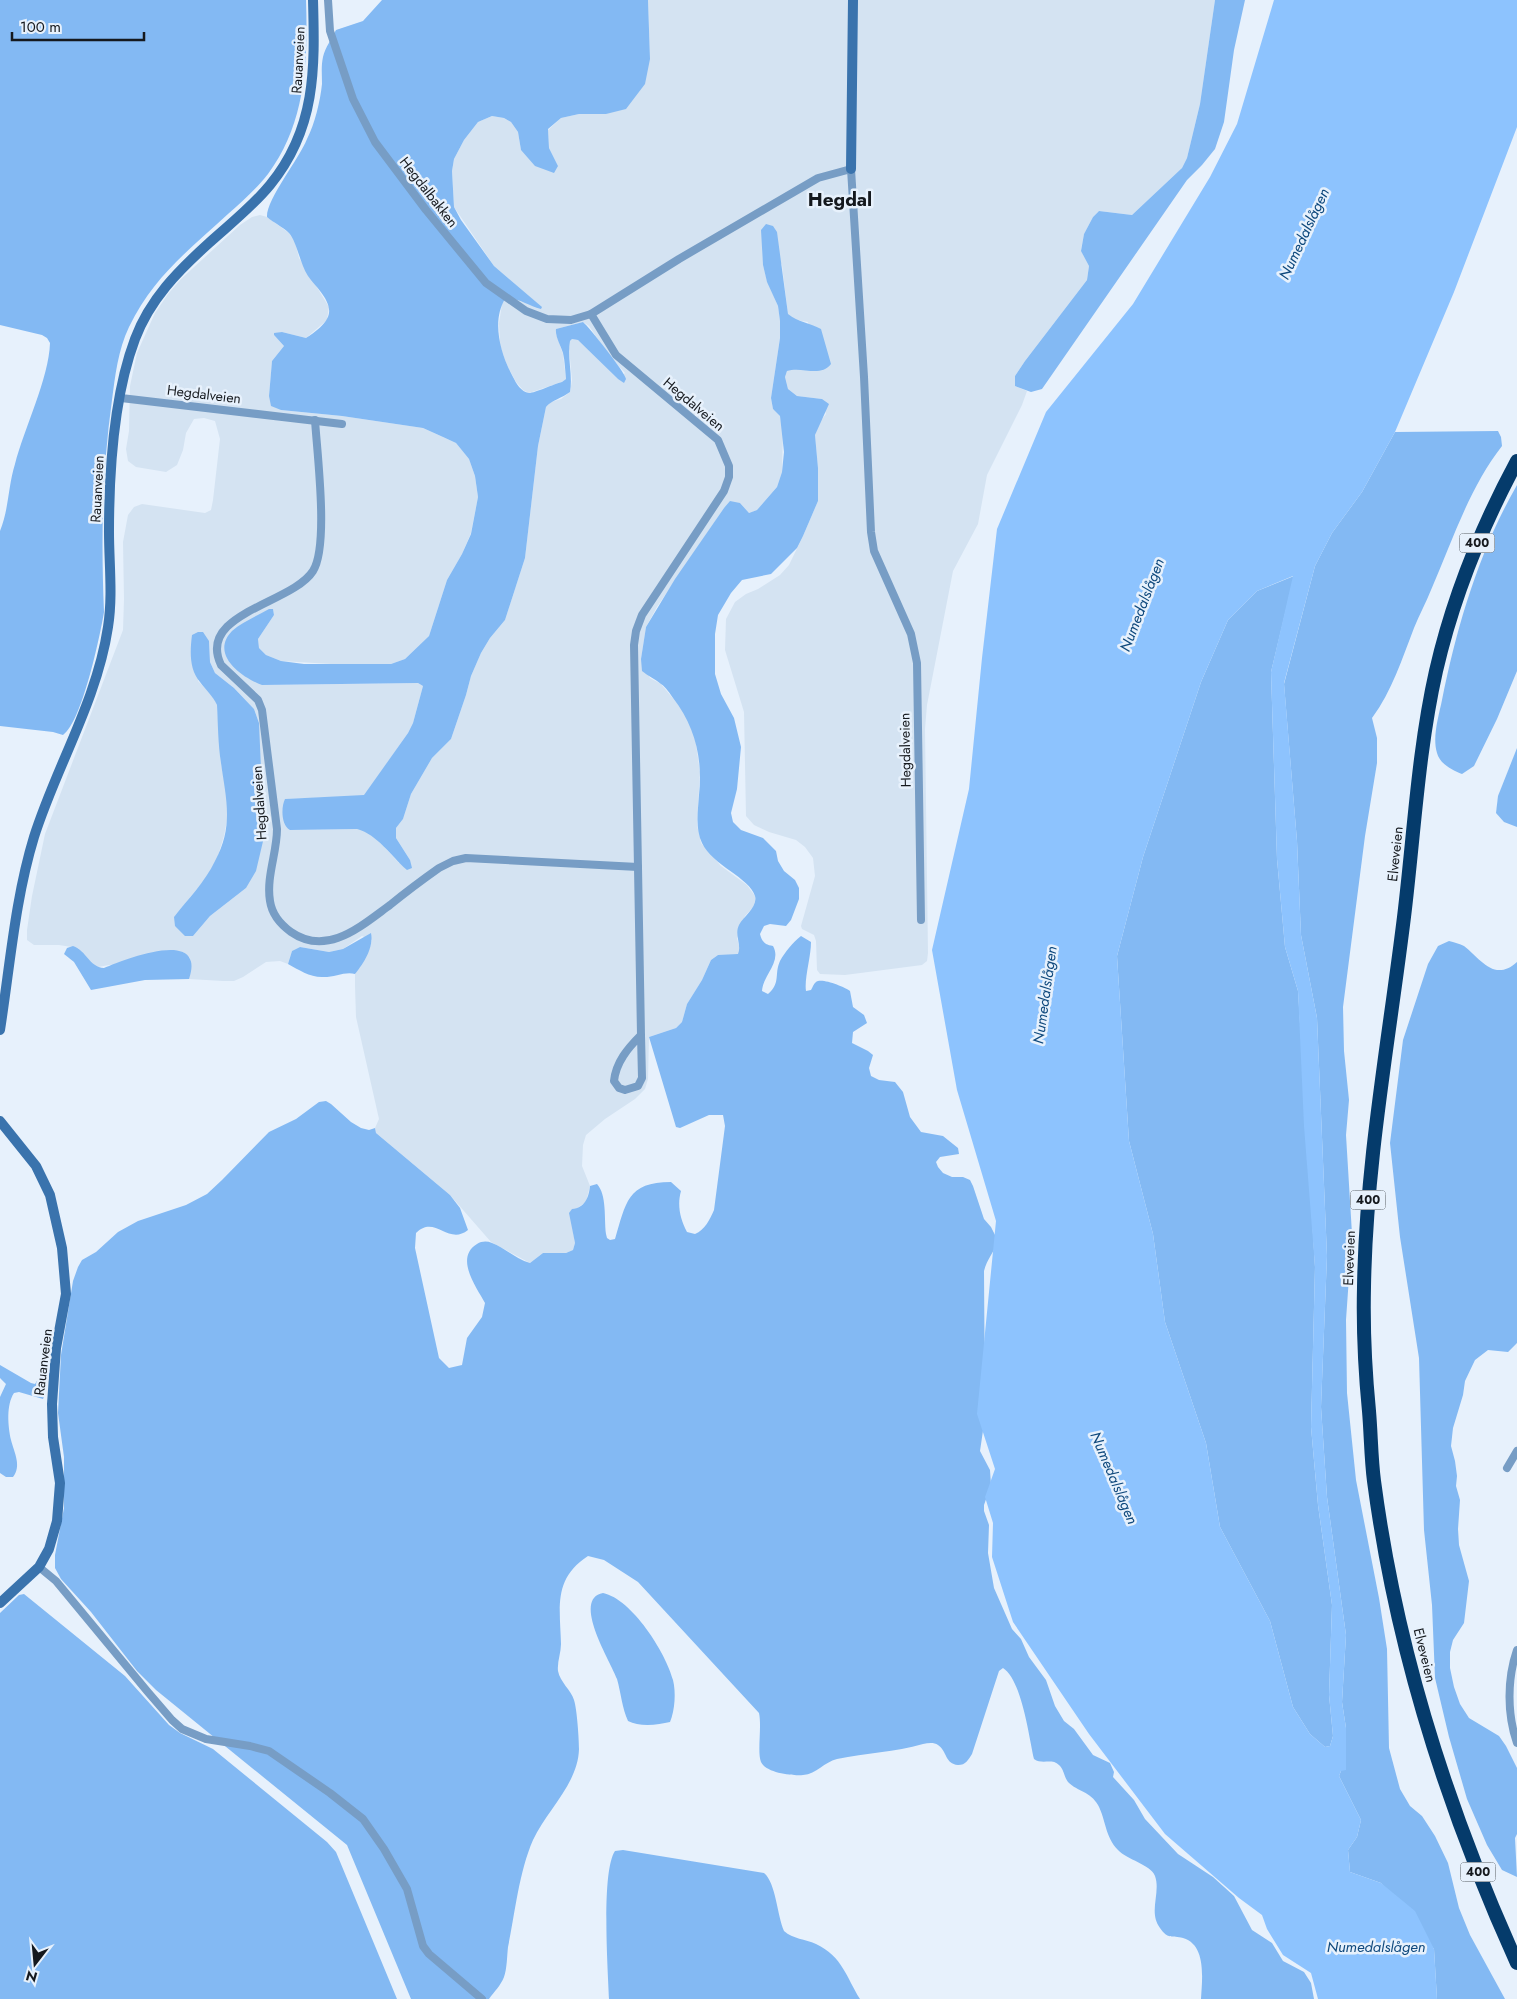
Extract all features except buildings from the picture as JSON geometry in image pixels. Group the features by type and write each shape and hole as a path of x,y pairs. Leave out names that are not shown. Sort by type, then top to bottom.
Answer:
{"highway":[{"name":"Elveveien","path":"1517,461 1486,521 1471,556 1447,630 1434,682 1423,750 1404,916 1374,1134 1366,1230 1364,1345 1374,1479 1395,1602 1423,1714 1443,1779 1469,1850 1517,1963"}],"main road":[{"name":"Rauanveien","path":"0,1030 18,909 28,860 39,823 88,698 107,633 110,612 109,488 120,398 125,371 135,338 160,292 179,270 264,192 280,172 296,144 307,112 312,87 314,68 313,0"},
{"name":"Hegdalveien","path":"851,169 853,0"},
{"name":"Rauanveien","path":"0,1121 36,1166 46,1185 58,1224 65,1267 65,1306 56,1348 52,1404 52,1424 60,1483 59,1508 54,1536 40,1567 0,1603"}],"street":[{"name":"Hegdalbakken","path":"328,0 330,32 353,99 375,142 426,210 486,283 526,311 546,319 571,320 591,314"},
{"name":"Hegdalveien","path":"851,169 864,377 871,532 874,551 911,634 917,663 920,920"},
{"path":"591,314 693,251 818,178 851,169"},
{"name":"Hegdalveien","path":"591,314 602,336 616,355 718,440 728,466 729,477 724,491 642,615 636,630 634,656 642,1078 638,1086 626,1090 619,1088 614,1080 616,1066 629,1047 641,1035"},
{"name":"Hegdalveien","path":"120,398 342,424"},
{"name":"Hegdalveien","path":"315,420 322,536 318,561 312,573 304,580 287,592 232,622 220,635 218,644 221,665 258,700 265,721 277,829 277,843 269,885 273,914 281,924 298,937 309,941 322,942 339,939 355,931 439,868 452,861 466,858 638,867"},
{"path":"1507,1468 1517,1451"},
{"path":"40,1567 56,1581 147,1691 182,1729 206,1739 250,1746 269,1752 330,1794 362,1819 384,1848 407,1889 423,1946 429,1954 482,1999"},
{"path":"1517,1650 1512,1663 1509,1700 1517,1743"}],"shaded area":[{"path":"0,0 306,0 306,46 302,91 290,134 281,154 268,174 254,190 173,265 149,293 129,327 122,345 113,391 104,479 104,612 99,640 83,697 77,714 63,735 53,732 0,726 0,531 15,464 41,387 49,357 50,343 42,335 0,325"},
{"path":"382,0 648,0 650,59 645,84 626,109 606,114 579,114 561,118 548,129 549,148 558,166 554,173 535,166 521,150 518,132 511,122 504,118 492,116 478,122 464,140 454,159 452,171 454,207 461,220 494,266 542,307 541,309 536,308 519,300 505,299 501,308 498,328 499,338 505,359 519,387 526,392 532,393 566,379 564,356 557,338 556,329 583,322 614,359 626,379 624,383 618,379 578,340 572,339 570,341 570,392 546,407 538,446 525,558 505,620 490,638 481,653 471,676 451,739 432,758 411,794 403,819 396,828 396,838 410,860 412,868 407,870 378,841 357,829 290,830 283,820 283,807 285,799 364,795 408,733 413,723 423,686 418,683 262,685 238,671 226,657 224,649 226,640 232,631 269,609 273,609 274,615 258,639 259,648 266,655 281,661 304,664 391,664 405,659 429,636 447,580 471,534 478,497 475,476 469,459 456,443 423,428 342,416 281,410 271,406 269,396 272,361 284,346 274,333 282,332 306,338 317,331 323,324 328,317 329,308 322,293 305,271 292,237 287,231 267,217 268,210 277,190 303,147 317,112 325,50 336,30 363,21"},
{"path":"648,0 1215,0 1200,104 1187,158 1182,168 1132,215 1099,211 1093,217 1084,234 1081,250 1089,266 1087,280 1015,376 1015,386 1027,391 1022,405 987,475 978,524 953,571 927,705 925,729 928,953 927,961 922,965 845,975 820,974 817,970 814,935 802,929 801,926 815,876 813,858 805,847 796,840 769,832 754,825 746,816 744,712 725,650 726,619 735,602 780,575 789,565 818,501 815,435 819,423 826,414 822,399 797,396 788,389 785,377 787,371 793,369 818,371 808,322 796,320 788,315 782,265 762,230 763,265 767,281 778,306 780,321 780,338 771,398 773,409 780,416 783,432 782,472 777,487 757,510 749,513 740,503 724,508 657,607 646,627 641,659 650,678 661,684 686,714 695,737 700,772 697,825 701,843 721,866 747,885 755,896 755,905 745,916 737,938 740,950 738,955 718,955 711,960 702,980 687,1004 682,1022 676,1028 649,1037 648,1079 645,1089 635,1099 605,1119 586,1135 583,1145 582,1166 590,1186 586,1202 570,1213 575,1243 573,1250 566,1253 543,1253 530,1263 491,1242 450,1195 376,1133 375,1128 379,1119 356,1017 355,986 355,974 369,950 372,940 362,936 343,949 329,952 300,947 292,951 288,964 280,961 266,962 234,981 223,981 189,979 190,958 183,952 98,967 92,964 78,948 59,945 34,945 27,940 27,930 45,834 123,630 123,542 128,515 134,507 142,504 205,513 211,510 213,500 220,439 215,421 204,418 194,419 186,433 183,450 177,465 166,472 136,467 128,461 126,449 129,431 130,386 137,353 155,313 181,279 240,225 252,217 260,215 267,217 289,233 295,242 299,258 329,307 327,320 306,338 282,332 274,335 284,346 272,361 269,396 281,410 342,416 423,428 456,443 469,459 475,476 478,497 471,533 462,554 447,580 429,636 405,659 391,664 348,665 281,661 266,655 259,648 258,639 274,615 273,609 241,625 262,685 418,683 423,686 413,723 408,733 364,796 285,799 290,830 357,829 366,831 377,839 399,863 410,860 396,838 396,828 403,819 411,794 432,758 451,739 471,676 481,653 490,638 505,620 525,558 538,446 546,407 551,402 561,399 570,392 572,380 570,341 572,339 578,340 587,347 618,379 625,373 607,353 589,326 583,322 556,329 563,354 566,379 529,393 523,390 516,382 506,363 500,345 499,323 502,304 505,299 515,298 538,304 494,266 454,207 452,171 454,159 464,140 478,122 492,116 504,118 511,122 518,132 521,150 558,166 549,148 548,130 561,118 579,114 606,114 650,59","holes":["209,641 210,662 215,673 234,688 254,709 259,723 246,888 210,916 193,936 174,917 206,878 217,859 227,820 227,795 221,763 217,705 214,697 198,681"]},
{"path":"1215,0 1245,0 1234,50 1224,122 1215,149 1187,180 1042,389 1031,392 1015,386 1015,376 1025,361 1087,280 1089,266 1081,251 1084,234 1093,217 1099,211 1132,215 1182,168 1187,158 1200,104"},
{"path":"766,224 773,226 777,232 788,314 821,329 831,364 827,368 816,371 787,371 785,377 788,389 797,396 822,399 829,404 815,435 818,501 803,536 797,548 771,574 742,580 731,593 718,615 715,634 715,674 721,694 734,718 741,747 737,789 731,813 733,822 741,830 763,838 776,851 778,861 784,871 795,880 799,888 799,899 791,920 786,926 770,924 764,926 760,934 766,944 773,946 775,952 774,963 765,979 762,991 768,994 775,986 780,961 795,941 801,936 811,942 806,991 811,990 816,982 825,981 850,991 853,1007 864,1015 867,1023 853,1032 852,1043 873,1055 869,1068 871,1076 879,1080 895,1082 903,1092 910,1117 921,1132 943,1136 958,1148 959,1154 940,1157 936,1162 938,1167 943,1173 952,1177 963,1177 970,1180 984,1219 991,1227 998,1241 984,1271 985,1417 980,1451 990,1470 991,1485 984,1505 984,1511 989,1525 988,1553 994,1588 1012,1629 1021,1639 1029,1657 1046,1680 1055,1706 1064,1721 1074,1729 1093,1755 1110,1763 1114,1772 1113,1777 1134,1800 1145,1819 1178,1854 1213,1877 1234,1896 1252,1930 1272,1943 1283,1961 1304,1972 1311,1983 1314,1999 1201,1999 1202,1973 1200,1955 1191,1942 1165,1934 1160,1928 1155,1916 1157,1889 1155,1876 1148,1868 1118,1850 1108,1834 1101,1811 1095,1800 1068,1782 1059,1765 1053,1762 1037,1761 1034,1759 1020,1697 1010,1674 1003,1668 999,1671 972,1754 963,1764 954,1764 948,1760 941,1748 936,1744 929,1743 837,1759 808,1774 780,1773 768,1769 761,1762 759,1752 759,1713 638,1582 604,1560 588,1556 569,1574 564,1584 560,1606 561,1644 558,1671 561,1679 573,1696 575,1704 579,1744 577,1762 568,1785 539,1829 528,1852 518,1893 504,1977 489,1999 411,1999 347,1845 156,1690 137,1671 91,1612 61,1579 55,1568 55,1555 64,1508 64,1457 58,1413 61,1355 73,1281 78,1267 82,1260 96,1252 118,1232 138,1221 186,1205 207,1194 269,1132 296,1119 319,1102 326,1101 331,1104 351,1122 361,1128 369,1130 375,1128 376,1133 450,1195 460,1208 468,1230 461,1234 454,1235 429,1227 423,1228 416,1233 415,1248 439,1358 449,1368 462,1365 467,1338 482,1317 485,1303 469,1273 467,1265 467,1257 470,1250 477,1244 481,1242 492,1243 530,1263 543,1253 566,1253 573,1250 575,1243 569,1213 572,1209 583,1204 589,1194 590,1186 597,1184 602,1194 606,1234 610,1240 615,1239 622,1215 631,1197 645,1186 656,1183 671,1182 681,1191 679,1201 680,1212 687,1232 695,1234 699,1232 711,1217 714,1210 725,1126 723,1115 709,1115 680,1128 676,1127 649,1037 676,1028 682,1022 687,1004 702,980 711,960 718,955 738,954 739,925 753,908 755,896 752,889 746,883 714,858 702,843 698,831 700,769 696,744 681,709 659,682 642,671 641,659 646,627 675,579 724,508 730,501 740,503 749,513 757,510 777,487 782,472 784,452 780,416 773,409 771,398 780,338 780,321 778,306 767,282 763,265 761,230"},
{"path":"1498,431 1502,446 1490,462 1471,497 1396,674 1372,718 1377,738 1377,763 1365,836 1343,1007 1344,1051 1349,1100 1346,1135 1352,1234 1346,1320 1347,1393 1356,1480 1387,1649 1389,1748 1400,1789 1410,1806 1422,1816 1435,1836 1448,1863 1459,1908 1470,1935 1505,1999 1437,1999 1434,1949 1381,1883 1350,1872 1348,1850 1357,1837 1361,1820 1339,1776 1346,1728 1342,1702 1346,1635 1327,1497 1321,1407 1327,1256 1317,1018 1301,935 1297,841 1284,684 1315,566 1332,533 1362,492 1395,432"},
{"path":"1517,485 1517,671 1497,719 1474,766 1462,774 1447,766 1437,753 1435,740 1438,719 1455,644 1471,590 1491,536"},
{"path":"1294,576 1271,672 1277,859 1285,947 1298,991 1315,1267 1311,1427 1318,1505 1332,1605 1329,1695 1333,1736 1330,1746 1325,1747 1310,1734 1293,1707 1270,1621 1220,1527 1206,1443 1165,1322 1153,1234 1129,1141 1117,956 1143,857 1201,682 1228,620 1257,591"},
{"path":"203,632 209,641 210,662 215,673 234,688 254,709 259,723 264,837 256,871 246,888 210,916 193,936 185,936 175,926 174,917 211,869 221,848 227,824 219,749 217,705 196,677 191,660 192,635"},
{"path":"1517,748 1517,827 1504,822 1496,813 1498,796"},
{"path":"371,933 370,949 355,974 348,973 319,977 305,973 288,964 292,951 300,947 329,952 343,949"},
{"path":"1449,941 1464,946 1482,962 1494,969 1509,968 1517,962 1517,1343 1508,1352 1488,1350 1475,1360 1465,1381 1463,1395 1453,1428 1451,1446 1457,1476 1456,1486 1460,1500 1459,1545 1469,1581 1464,1623 1453,1640 1450,1652 1450,1668 1460,1704 1469,1718 1499,1736 1517,1768 1517,1834 1515,1838 1517,1877 1502,1870 1487,1845 1467,1799 1449,1737 1435,1678 1432,1605 1424,1530 1419,1358 1400,1237 1390,1143 1403,1040 1428,964 1438,946"},
{"path":"73,946 82,951 95,965 104,968 136,956 163,950 175,950 184,953 190,959 192,966 189,979 145,980 91,990 74,962 64,954 67,948"},
{"path":"47,1338 50,1338 45,1395 43,1399 19,1392 14,1393 11,1398 8,1416 9,1428 17,1468 13,1477 6,1477 0,1473 0,1397 6,1384 0,1378 0,1365 35,1384 40,1376"},
{"path":"603,1593 614,1597 636,1616 663,1656 673,1680 674,1707 670,1722 643,1725 628,1721 617,1679 601,1646 592,1618 591,1607 594,1598"},
{"path":"24,1594 125,1676 169,1725 180,1733 213,1749 327,1842 336,1852 397,1999 0,1999 0,1613 19,1595"},
{"path":"623,1850 764,1873 774,1892 784,1931 816,1944 832,1955 843,1968 860,1999 609,1999 606,1922 608,1879 615,1851"}],"water":[{"name":"Numedalslågen","path":"1274,0 1517,0 1517,127 1454,292 1395,432 1362,492 1332,533 1315,566 1284,683 1297,841 1301,935 1317,1018 1327,1256 1321,1407 1327,1497 1346,1635 1342,1702 1346,1728 1346,1770 1341,1771 1339,1776 1361,1820 1357,1837 1348,1850 1350,1872 1381,1883 1415,1911 1434,1949 1437,1999 1318,1999 1311,1973 1283,1955 1267,1929 1262,1915 1239,1898 1165,1834 1089,1734 1013,1622 992,1557 993,1523 985,1497 995,1469 977,1414 996,1221 957,1090 932,950 969,789 997,529 1046,412 1133,304 1210,177 1237,124","holes":["1293,576 1271,672 1277,859 1285,947 1298,991 1304,1126 1315,1267 1311,1427 1318,1505 1332,1605 1329,1695 1333,1736 1330,1746 1325,1747 1310,1734 1293,1707 1270,1621 1220,1527 1206,1443 1165,1322 1153,1234 1129,1141 1117,956 1143,857 1201,682 1228,620 1257,591"]}],"district":[{"name":"Hegdal","path":"840,199"}]}
